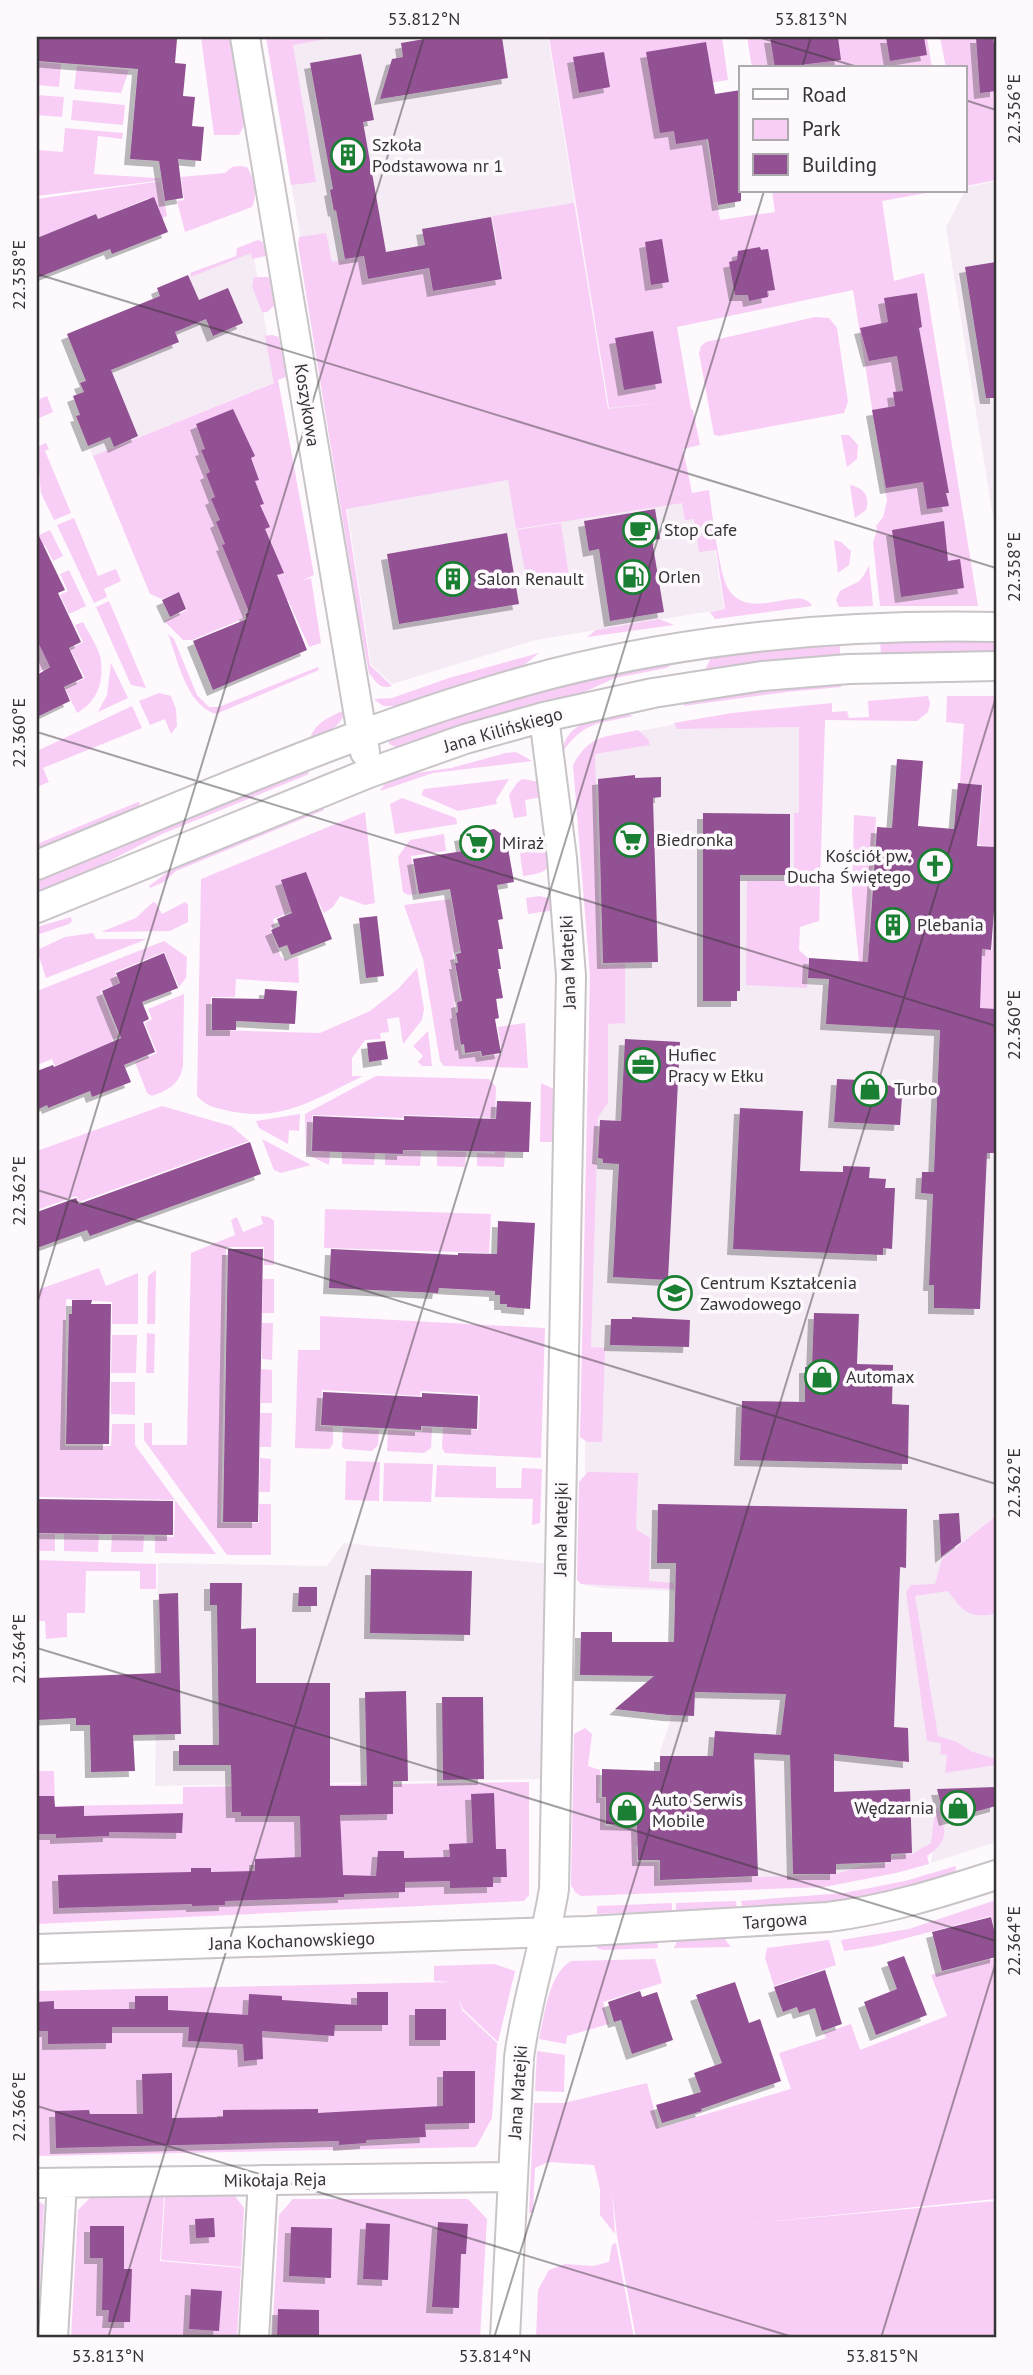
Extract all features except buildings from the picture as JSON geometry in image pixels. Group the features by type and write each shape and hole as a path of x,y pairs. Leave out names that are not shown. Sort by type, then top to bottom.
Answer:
{"street":[{"name":"Koszykowa","path":"245,37 369,773"},
{"path":"37,865 363,733 441,706 552,674 686,648 828,631 944,626 996,627"},
{"name":"Jana Kilińskiego","path":"37,908 369,773 465,739 544,717 653,693 762,676 849,669 996,666"},
{"name":"Jana Matejki","path":"505,2338 521,2036 547,1931 554,1889 571,976 562,858 544,717"},
{"name":"Targowa","path":"547,1931 828,1917 908,1902 996,1875"},
{"name":"Jana Kochanowskiego","path":"37,1950 547,1931"},
{"name":"Mikołaja Reja","path":"49,2183 513,2177"},
{"path":"254,2338 263,2180"},
{"path":"49,2183 53,2338"}],"shaded area":[{"path":"266,37 548,37 608,408 658,403 675,412 689,503 704,501 724,609 536,640 392,684 371,664"},
{"path":"996,181 996,535 946,227 964,192 967,192 967,187"},
{"path":"253,251 275,382 93,456 76,416 80,414 73,396 83,392 80,383 86,380 67,334 160,296 157,288"},
{"path":"811,705 808,889 765,982 863,986 863,1003 996,1009 996,1842 931,1863 934,1845 892,1864 836,1875 658,1881 660,1751 671,1719 675,1591 584,1585 592,741 675,724"},
{"path":"344,1543 549,1564 544,1779 155,1786 158,1563 327,1566"}],"green space":[{"path":"201,37 229,37 244,126 239,135 214,135"},
{"path":"266,37 337,37 293,45 316,182 291,185"},
{"path":"549,37 722,37 728,80 697,85 720,220 775,212 772,192 932,192 882,201 894,281 924,273 978,606 880,606 873,542 876,526 883,517 887,501 853,290 677,327 700,445 683,449 692,493 709,490 725,583 738,599 750,603 762,604 797,598 806,600 812,606 715,619 710,612 725,609 716,550 699,552 694,519 685,520 682,503 516,529 508,480 346,509 370,665 392,686 381,686 376,682 369,673 359,621 299,237 326,233 332,262 363,256 368,280 428,269 433,292 503,279 492,216 574,203 608,409 658,403 609,408"},
{"path":"747,37 927,37 932,66 752,66"},
{"path":"940,37 996,37 996,180 967,186 967,66 946,66"},
{"path":"37,62 61,64 59,87 37,85"},
{"path":"77,66 129,70 121,93 74,89"},
{"path":"37,95 64,97 62,117 37,115"},
{"path":"73,100 125,105 123,125 71,120"},
{"path":"65,128 123,133 122,139 98,136 94,174 171,179 37,196 37,150 63,152"},
{"path":"232,167 247,167 253,181 255,197 252,207 185,232 177,201 184,200 181,177 225,173"},
{"path":"161,181 167,216 159,220 149,198 98,219 96,214 37,238 37,199"},
{"path":"258,240 263,242 266,256 252,259 251,253 191,277 190,273 236,256 237,248"},
{"path":"254,277 269,277 274,306 267,312 262,312 252,286"},
{"path":"815,317 829,318 837,328 848,402 844,413 714,435 699,353 701,346 706,342"},
{"path":"265,336 279,337 286,377 278,380 314,575 301,581 311,578 321,643 309,647 288,600 260,612 257,607 244,613 245,618 192,640 183,640 164,621 187,610 179,592 162,599 150,594 93,456 274,383"},
{"path":"47,396 53,412 37,419 37,400"},
{"path":"841,435 849,435 858,445 857,459 847,467"},
{"path":"46,443 49,449 45,451 71,513 54,520 41,493 37,447"},
{"path":"850,485 859,488 867,501 866,510 855,518"},
{"path":"74,518 98,576 116,569 121,581 104,589 107,597 94,603 57,525"},
{"path":"561,523 569,577 562,581 528,586 517,530"},
{"path":"50,530 63,556 53,561 45,545 37,548 37,536"},
{"path":"834,540 841,542 851,551 849,565 838,573"},
{"path":"869,565 873,606 839,607 836,600 840,591 858,582"},
{"path":"69,570 86,606 69,614 60,595 68,591 60,574"},
{"path":"109,601 146,688 131,685 96,607"},
{"path":"659,619 674,625 587,637 596,630"},
{"path":"83,622 99,652 101,673 95,696 77,713 65,688 85,678 70,649 83,642 75,625"},
{"path":"168,634 174,639 197,695 209,707 219,707 318,667 319,670 216,714 206,709 190,692"},
{"path":"996,639 996,653 881,654 880,640"},
{"path":"840,641 840,657 704,672 713,654"},
{"path":"41,642 52,665 37,673 37,643"},
{"path":"539,653 523,666 396,706 383,706 374,699 392,698 449,678"},
{"path":"674,662 667,668 615,678 571,698 408,746 398,748 389,744 389,738 393,735 567,682"},
{"path":"111,663 128,698 98,712 107,695"},
{"path":"841,682 841,687 683,706 688,701"},
{"path":"159,693 171,696 176,709 177,726 171,734 165,719 150,725 139,701"},
{"path":"928,696 928,712 917,721 825,720 819,921 800,927 799,950 808,958 807,988 746,985 747,881 794,880 794,813 799,813 799,727 677,729 674,723 732,713 832,703 832,712 847,711 849,718 869,717 868,701"},
{"path":"947,696 996,696 996,847 978,845 983,785 960,783 964,724 946,722"},
{"path":"132,706 142,728 43,768 49,782 39,786 37,751"},
{"path":"345,710 337,726 310,739 319,724"},
{"path":"623,713 633,716 600,723 584,730 561,754 569,734 583,723"},
{"path":"638,730 648,739 650,745 595,754 601,965 625,964 625,1023 608,1024 608,1103 598,1117 591,1347 605,1348 602,1442 587,1442 580,1437 590,976 573,765 593,742"},
{"path":"516,752 532,761 433,773 380,791 386,782 409,774 451,768"},
{"path":"307,768 309,774 162,834 37,895 37,879"},
{"path":"509,779 496,800 497,804 458,811 421,795 424,789"},
{"path":"522,779 540,782 542,797 525,800 527,816 514,818 509,795"},
{"path":"402,798 456,818 457,824 395,834 390,804"},
{"path":"138,802 139,806 37,850 37,844"},
{"path":"323,807 324,810 176,871 164,882 150,888 149,886 176,866"},
{"path":"365,812 375,903 365,905 340,896 333,907 324,913 318,901 273,919 275,926 270,929 281,957 287,960 298,957 299,983 236,979 235,997 211,997 211,1030 320,1033 370,1011 398,989 417,968 424,1009 422,1020 403,1044 399,1017 387,1019 389,1032 380,1033 381,1039 365,1040 352,1058 352,1076 363,1076 313,1101 263,1114 245,1114 207,1104 197,1096 201,879"},
{"path":"854,815 876,817 868,943 992,950 996,889 996,1009 864,1002 858,984 859,961 852,894"},
{"path":"444,834 446,851 411,856 417,894 408,895 403,892 398,857 410,840"},
{"path":"520,853 547,853 551,864 542,872 523,876"},
{"path":"539,896 553,899 555,910 528,914 526,898"},
{"path":"451,899 460,951 453,953 460,1001 454,1002 462,1055 480,1052 481,1057 502,1054 498,1027 525,1023 528,1068 444,1066 440,1061 423,959 404,905"},
{"path":"153,902 162,914 185,902 188,905 188,922 170,931 101,932 136,918"},
{"path":"71,917 69,924 37,935 37,927"},
{"path":"93,933 96,939 147,939 46,978 37,950 65,937"},
{"path":"164,941 187,957 186,978 179,987 164,952 115,972 119,983 100,991 119,1037 55,1066 52,1059 37,1065 37,991"},
{"path":"184,994 182,1072 173,1085 152,1096 147,1093 135,1062 157,1053 145,1023 152,1019 148,1009"},
{"path":"428,1031 432,1066 422,1066 418,1062 423,1056 413,1046"},
{"path":"376,1076 489,1079 496,1087 495,1118 312,1115 311,1151 330,1152 329,1165 306,1154 305,1114"},
{"path":"541,1083 554,1089 554,1142 540,1142"},
{"path":"162,1106 231,1126 249,1141 79,1202 76,1196 37,1210 37,1151"},
{"path":"300,1114 299,1131 289,1130 288,1144 259,1128 256,1121"},
{"path":"262,1139 311,1165 281,1173 274,1170"},
{"path":"404,1150 421,1151 420,1166 385,1165 385,1154 403,1155"},
{"path":"437,1151 466,1152 465,1167 437,1166"},
{"path":"342,1152 375,1153 374,1165 342,1164"},
{"path":"505,1152 504,1167 477,1166 477,1153"},
{"path":"325,1209 491,1214 489,1253 324,1248"},
{"path":"261,1216 274,1221 274,1265 264,1265 264,1247 226,1247 221,1523 259,1523 259,1504 271,1504 271,1555 227,1555 144,1440 144,1423 152,1423 152,1445 187,1445 191,1253 235,1235 231,1220 237,1217 243,1232 263,1224"},
{"path":"99,1268 106,1286 138,1273 138,1324 112,1324 112,1302 66,1299 65,1446 111,1446 112,1424 135,1424 135,1445 175,1500 37,1497 37,1290"},
{"path":"156,1270 155,1324 147,1324 148,1276"},
{"path":"263,1279 274,1279 274,1313 262,1313"},
{"path":"320,1316 545,1328 541,1458 445,1453 442,1448 443,1428 478,1430 480,1395 421,1391 420,1396 322,1390 320,1426 333,1427 333,1444 329,1449 295,1448 298,1350 320,1350"},
{"path":"262,1323 273,1323 272,1360 262,1359"},
{"path":"147,1333 155,1334 154,1373 146,1373"},
{"path":"112,1335 137,1335 136,1373 111,1373"},
{"path":"261,1369 272,1370 272,1403 261,1403"},
{"path":"111,1382 135,1382 135,1415 111,1414"},
{"path":"260,1413 272,1413 271,1447 260,1447"},
{"path":"423,1427 432,1428 431,1448 424,1453 387,1451 388,1430 422,1432"},
{"path":"343,1428 379,1430 378,1445 372,1451 344,1449"},
{"path":"260,1458 271,1459 270,1492 259,1492"},
{"path":"346,1461 380,1462 379,1501 345,1500"},
{"path":"384,1463 433,1464 431,1502 383,1501"},
{"path":"437,1465 496,1467 496,1488 521,1488 522,1468 542,1469 540,1523 532,1525 533,1499 435,1497"},
{"path":"588,1472 638,1473 636,1529 650,1538 649,1581 674,1583 674,1589 581,1584 577,1580 579,1482"},
{"path":"175,1500 216,1554 155,1553 155,1536 174,1537"},
{"path":"996,1516 996,1614 979,1615 968,1612 948,1591 915,1596 938,1736 996,1759 996,1765 945,1773 947,1755 940,1754 941,1743 927,1741 906,1592 911,1585 935,1584 942,1559"},
{"path":"37,1534 55,1534 55,1551 37,1551"},
{"path":"64,1534 99,1535 98,1552 64,1551"},
{"path":"112,1535 144,1536 143,1552 111,1552"},
{"path":"37,1560 156,1564 156,1589 140,1589 140,1571 86,1571 85,1613 67,1613 67,1637 46,1639 45,1621 37,1621"},
{"path":"585,1728 592,1734 588,1766 600,1770 599,1798 605,1798 605,1826 658,1827 659,1846 636,1846 637,1862 658,1862 659,1881 836,1874 865,1865 891,1863 892,1856 912,1854 931,1843 935,1810 938,1807 944,1829 943,1840 927,1856 929,1864 824,1887 581,1896 571,1885 574,1734"},
{"path":"37,1771 54,1771 55,1806 183,1804 183,1787 529,1782 529,1895 524,1901 37,1924"},
{"path":"956,1866 955,1876 866,1898 824,1904 742,1908 741,1901 844,1893 905,1881"},
{"path":"996,1900 996,1932 991,1916 876,1946 844,1951 841,1940 909,1929"},
{"path":"736,1901 737,1909 676,1911 676,1903"},
{"path":"672,1903 672,1911 597,1914 597,1906"},
{"path":"724,1938 731,1947 674,1948 678,1939"},
{"path":"657,1940 658,1948 603,1950 597,1948 596,1942"},
{"path":"829,1940 836,1965 774,1986 765,1958 767,1948"},
{"path":"996,1958 996,2199 754,2223 996,2201 996,2338 636,2338 617,2236 612,2191 615,2234 600,2215 600,2189 594,2165 548,2162 535,2168 533,2212 529,2213 534,2103 564,2103 647,2083 659,2128 791,2089 779,2053 826,2038 824,2033 851,2024 860,2050 947,2016 931,1975"},
{"path":"655,1959 662,1983 603,2002 609,2024 567,2036 566,2044 539,2039 552,1985 563,1967 571,1961"},
{"path":"494,1964 515,1971 498,2042 463,2009 459,1999 462,2010 497,2043 492,2118 476,2147 37,2156 37,1991 452,1982 434,1981 434,1966"},
{"path":"537,2051 565,2055 564,2092 535,2091"},
{"path":"92,2196 164,2197 160,2261 241,2268 237,2338 71,2338 78,2210"},
{"path":"235,2196 244,2208 241,2267 161,2260 165,2197"},
{"path":"293,2199 468,2199 487,2219 480,2338 272,2338 279,2215"},
{"path":"37,2200 44,2205 37,2337"},
{"path":"616,2243 634,2338 536,2338 538,2290 549,2270 565,2264 593,2266 609,2262 612,2245"}],"place":[{"name":"Szkoła Podstawowa nr 1","path":"348,155"},
{"name":"Stop Cafe","path":"640,530"},
{"name":"Orlen","path":"633,577"},
{"name":"Salon Renault","path":"453,579"},
{"name":"Biedronka","path":"631,840"},
{"name":"Miraż","path":"477,843"},
{"name":"Kościół pw. Ducha Świętego","path":"935,866"},
{"name":"Plebania","path":"893,925"},
{"name":"Hufiec Pracy w Ełku","path":"643,1065"},
{"name":"Turbo","path":"870,1089"},
{"name":"Centrum Kształcenia Zawodowego","path":"675,1293"},
{"name":"Automax","path":"822,1377"},
{"name":"Wędzarnia","path":"958,1808"},
{"name":"Auto Serwis Mobile","path":"627,1810"}]}
